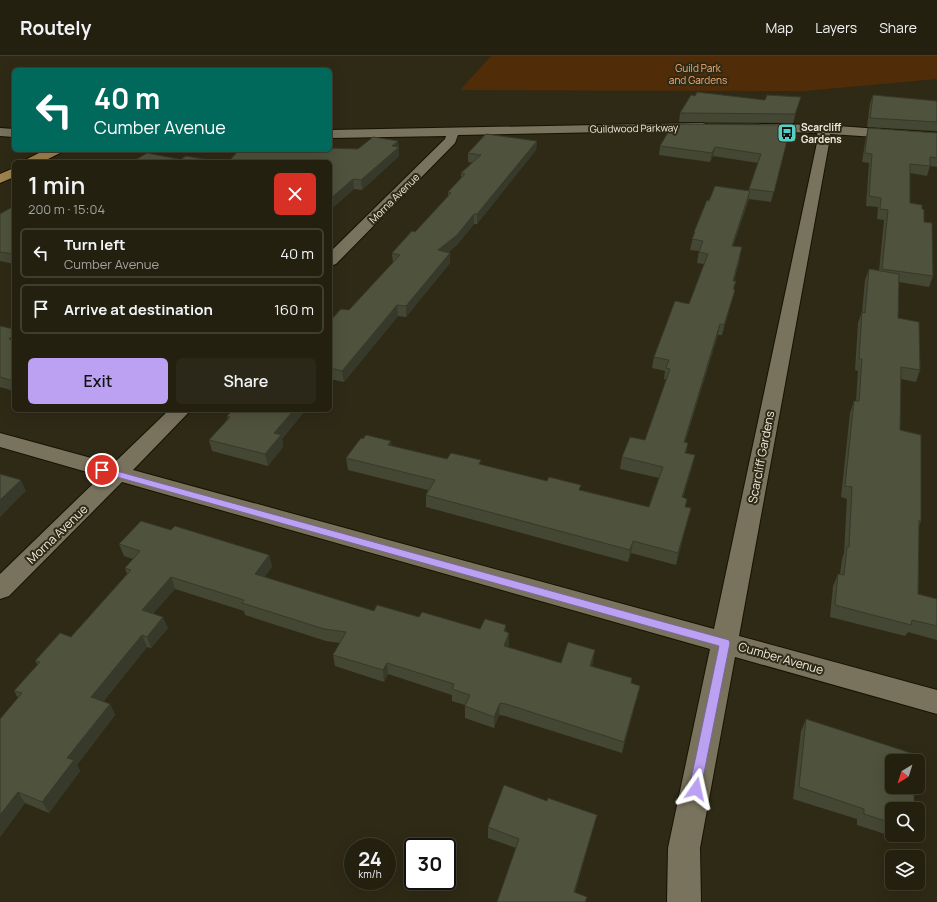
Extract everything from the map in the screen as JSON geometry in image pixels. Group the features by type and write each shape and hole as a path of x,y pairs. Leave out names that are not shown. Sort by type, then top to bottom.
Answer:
{"main road":[{"path":"36,160 51,152"},
{"path":"0,179 12,173"}],"street":[{"name":"Guildwood Parkway","path":"332,134 714,127"},
{"path":"751,128 823,129 937,137"},
{"name":"Scarcliff Gardens","path":"684,902 684,848 824,138 823,129"},
{"path":"0,132 12,133"},
{"name":"Morna Avenue","path":"332,259 451,140 454,132"},
{"name":"Morna Avenue","path":"0,589 179,412"},
{"name":"Cumber Avenue","path":"0,440 116,474 937,702"}],"green space":[{"name":"Guild Park and Gardens","path":"491,56 937,56 937,79 804,91 460,90"}],"building":[{"path":"697,92 765,100 767,95 801,97 795,114 680,113 691,95 695,96"},
{"path":"873,95 937,101 937,122 870,118"},
{"path":"673,124 791,125 774,192 749,189 761,154 715,147 712,153 660,146"},
{"path":"868,128 937,133 937,158 930,157 930,166 910,164 910,203 922,205 922,209 924,210 924,222 932,223 933,276 882,269 888,210 880,209 881,198 869,196 872,154 865,153"},
{"path":"486,134 537,141 477,214 474,214 457,235 438,250 450,253 406,306 397,305 342,371 332,368 332,319 341,309 349,310 400,255 392,253 412,231 415,232 451,193 448,192 465,174 461,173 481,155 468,153"},
{"path":"373,137 398,141 392,146 399,147 361,180 353,179 332,197 332,160 230,160 237,152 332,152 332,148 358,149"},
{"path":"147,153 178,159 176,160 135,160"},
{"path":"186,156 209,160 180,160"},
{"path":"715,186 750,191 732,246 742,247 733,281 736,281 733,289 735,290 724,325 720,324 684,442 688,443 685,453 695,455 682,497 687,499 685,507 691,508 678,553 633,541 630,550 426,495 435,480 346,458 361,438 363,439 366,435 391,441 388,445 447,459 451,453 481,460 479,464 547,481 549,477 581,485 579,490 649,507 663,467 622,457 630,437 645,440 670,369 666,368 669,360 654,357 675,301 689,304 708,254 699,252 703,241 692,239 707,200 709,201"},
{"path":"12,207 12,254 0,252 0,214"},
{"path":"869,269 899,274 898,318 919,322 920,370 901,367 900,430 921,435 921,521 919,520 918,594 937,599 937,626 912,620 911,625 835,605 838,574 844,575 847,547 849,547 852,487 845,486 854,401 859,401 862,359 859,359 862,312 865,313"},
{"path":"0,326 12,329 12,337 9,339 12,340 12,380 0,377"},
{"path":"231,412 292,412 274,433 281,435 265,454 209,440 230,417 227,416"},
{"path":"0,474 21,480 0,500"},
{"path":"141,521 171,530 175,526 269,555 255,574 374,611 377,605 419,617 422,612 480,629 485,619 506,625 504,631 509,633 504,646 561,663 568,642 595,650 590,666 632,678 631,683 640,686 624,742 506,704 500,703 494,717 465,706 470,695 452,689 454,684 387,663 383,670 333,655 346,632 324,629 242,603 244,600 171,577 142,610 163,617 147,637 142,635 91,697 110,704 67,758 74,760 42,802 18,792 0,815 0,719 22,693 14,691 40,662 35,661 60,633 71,637 131,570 125,568 140,551 119,544"},
{"path":"806,719 914,754 885,754 885,794 914,794 914,802 885,802 885,821 864,814 864,809 799,787"},
{"path":"504,785 547,801 548,798 597,815 574,892 587,897 585,902 497,902 519,839 488,827"}],"place":[{"name":"Scarcliff Gardens","path":"787,133"}],"route":[{"path":"102,470 725,643 696,789"}]}
